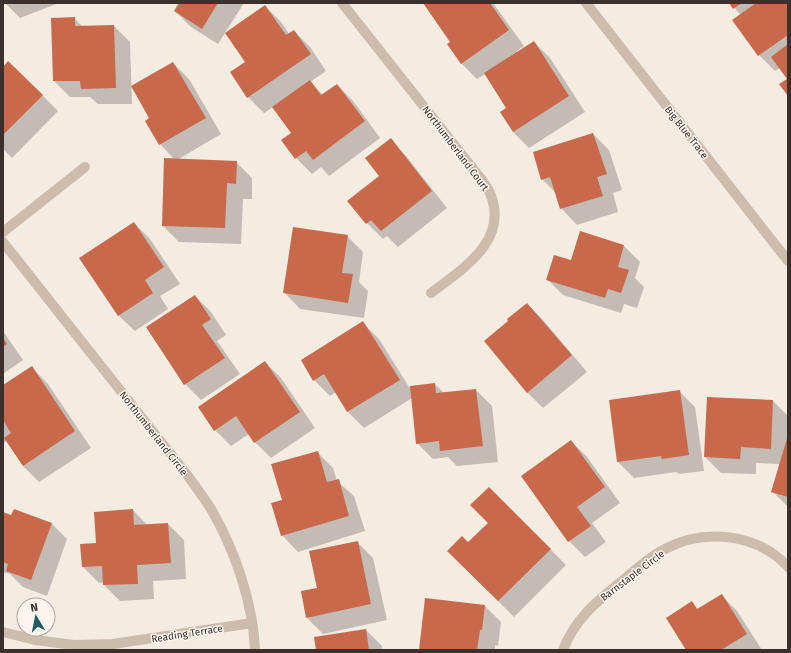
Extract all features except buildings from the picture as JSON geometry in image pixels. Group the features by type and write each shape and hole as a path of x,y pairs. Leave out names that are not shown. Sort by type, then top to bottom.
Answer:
{"street":[{"name":"Northumberland Court","path":"342,3 482,180 490,194 494,216 493,228 487,244 476,258 431,293"},
{"name":"Big Blue Trace","path":"586,3 788,261"},
{"path":"3,232 85,167"},
{"name":"Northumberland Circle","path":"3,242 188,476 211,509 229,546 241,578 252,623 254,650"},
{"name":"Barnstaple Circle","path":"563,650 573,630 594,604 650,558 664,549 680,542 715,536 733,538 755,544 771,553 788,567"},
{"name":"Reading Terrace","path":"3,632 35,640 74,645 113,644 252,623"}]}
